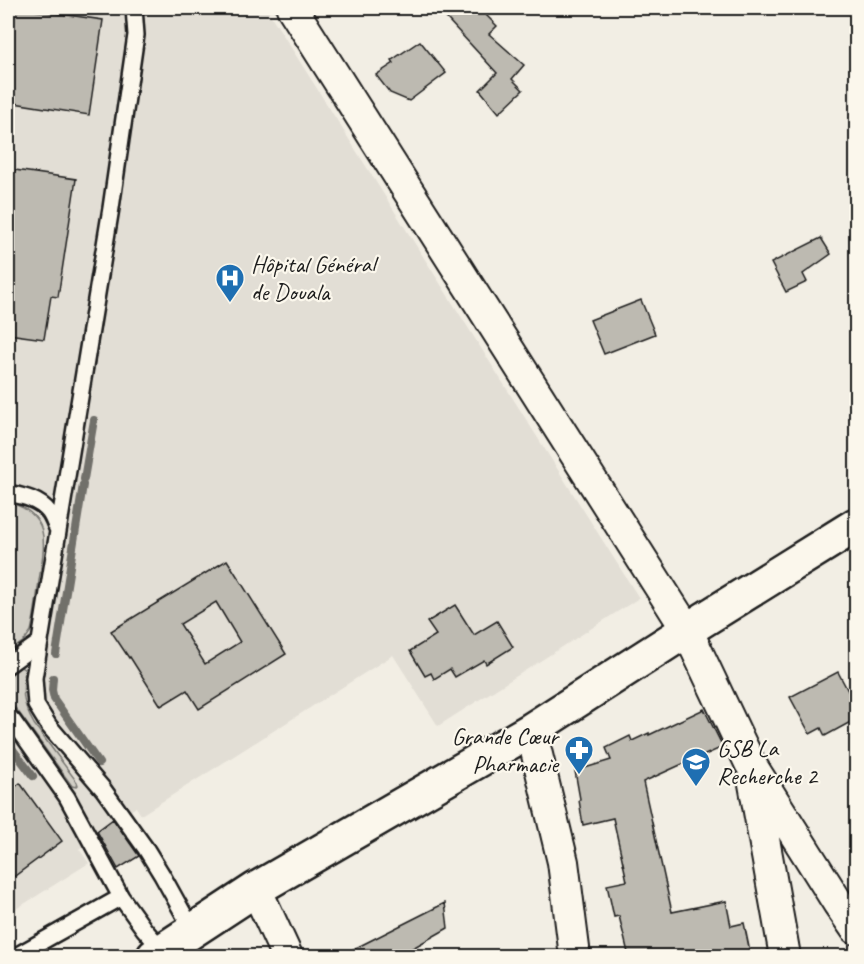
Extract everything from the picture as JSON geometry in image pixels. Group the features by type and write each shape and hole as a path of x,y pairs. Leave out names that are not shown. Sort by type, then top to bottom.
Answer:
{"main road":[{"path":"158,954 256,889 531,730 856,525"}],"street":[{"path":"302,11 687,630 750,763 847,901 856,928"},
{"path":"531,730 563,862 575,957"},
{"path":"750,763 785,957"},
{"path":"256,889 286,957"}],"lane":[{"path":"134,8 136,35 116,173 34,678 36,705 49,726 103,789 146,849 193,932"},
{"path":"8,493 31,499 40,505 49,512 58,530"},
{"path":"8,665 40,642"},
{"path":"8,716 67,797 121,897 144,929 158,954"},
{"path":"16,957 121,897"}],"shaded area":[{"name":"Hôpital Général de Douala","path":"8,8 266,8 639,598 438,726 393,655 141,815 136,807 121,817 118,815 93,834 95,837 79,849 89,863 8,914"},
{"path":"8,502 22,507 39,522 43,554 31,631 24,641 8,652"},
{"path":"21,667 25,670 24,698 30,717 77,782 76,787 72,786 8,701 8,677"}],"building":[{"path":"8,8 103,20 89,115 8,102"},
{"path":"437,8 479,8 497,26 489,34 524,65 512,79 523,90 499,113 480,90 497,73"},
{"path":"420,41 446,73 409,101 390,93 376,75 394,63 392,60"},
{"path":"8,169 76,179 58,297 51,296 44,339 8,334"},
{"path":"821,238 831,254 803,274 807,282 786,292 771,263"},
{"path":"641,300 655,334 604,354 590,320"},
{"path":"227,560 286,654 199,709 187,690 161,706 111,631","holes":["216,602 240,642 205,664 180,624"]},
{"path":"455,605 474,635 497,621 513,647 486,664 484,660 455,677 450,669 434,679 431,673 425,676 410,651 436,635 427,622"},
{"path":"838,672 856,706 856,719 825,736 821,728 810,734 790,697"},
{"path":"704,709 723,747 643,782 672,912 726,901 731,926 744,923 751,957 629,957 619,916 614,917 607,885 627,881 613,818 583,825 575,771 611,760 606,748 630,736 632,741 649,733 649,735"},
{"path":"20,783 62,841 8,881 8,793"},
{"path":"113,819 139,856 118,869 97,831"},
{"path":"445,903 448,928 411,949 395,957 338,957"}],"waterway":[{"path":"84,479 94,420"},
{"path":"56,654 83,485"},
{"path":"53,678 54,699 99,763"},
{"path":"8,743 33,776"}],"place":[{"name":"Hôpital Général de Douala","path":"230,304"},
{"name":"Grande Cœur Pharmacie","path":"579,776"},
{"name":"GSB La Recherche 2","path":"696,788"}]}
